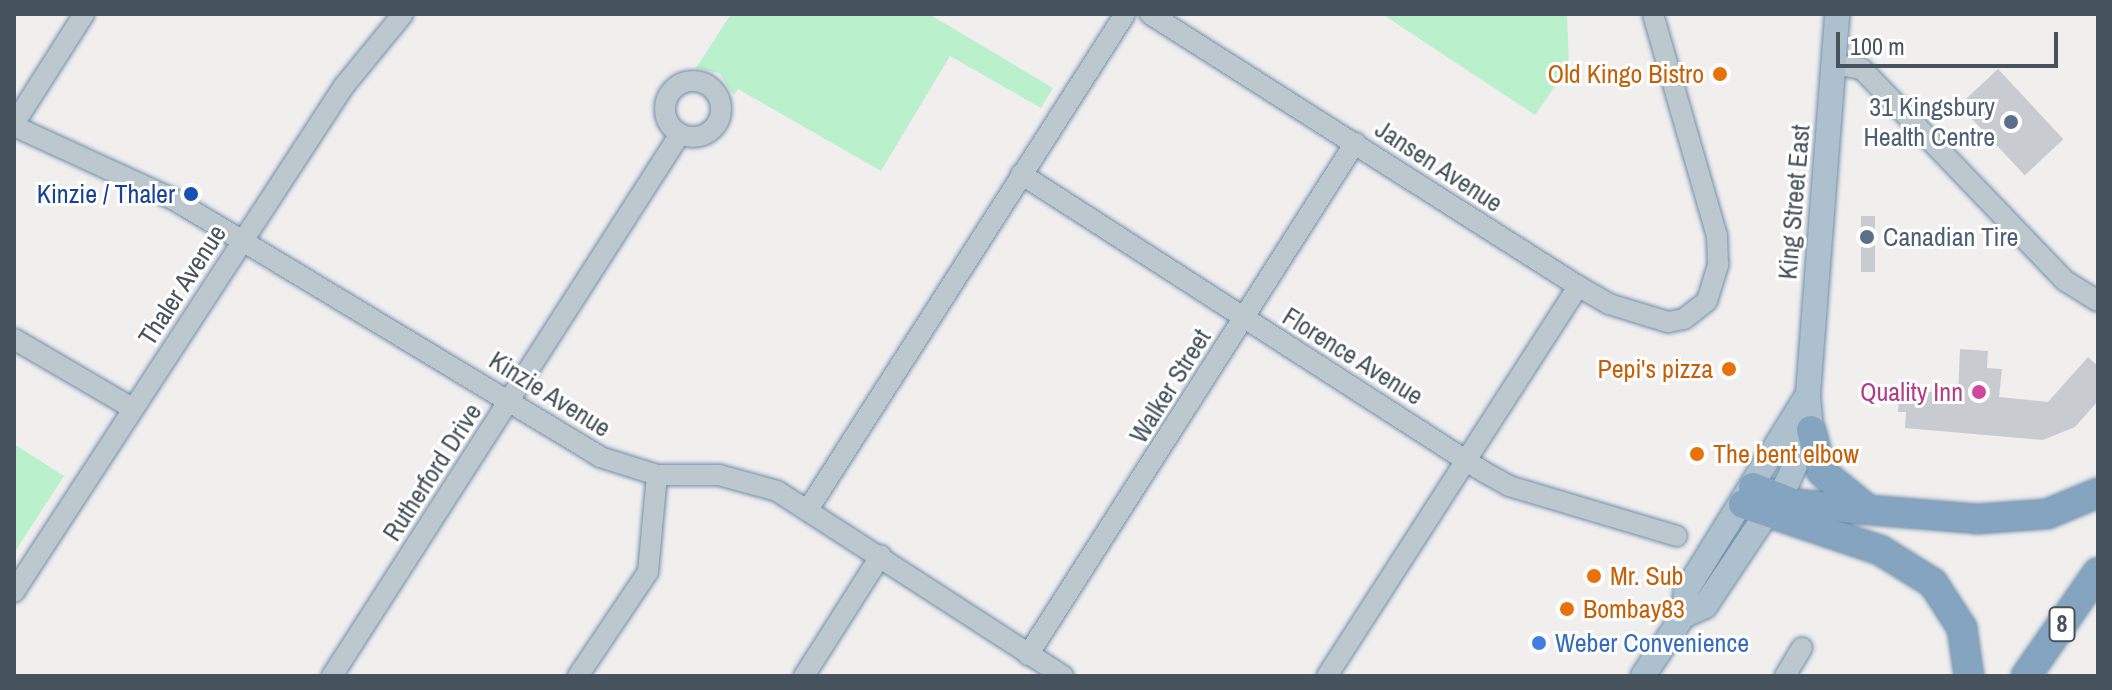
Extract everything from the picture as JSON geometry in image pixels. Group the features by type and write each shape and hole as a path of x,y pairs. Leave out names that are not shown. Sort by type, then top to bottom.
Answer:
{"highway":[{"path":"1811,430 1822,472 1868,509"},
{"path":"1760,501 2023,518 2067,509 2098,493"},
{"path":"1760,501 1880,550 1933,583 1962,628 1969,676"},
{"name":"8","path":"2026,676 2098,572"}],"main road":[{"name":"King Street East","path":"1811,430 1808,394 1837,14"},
{"name":"King Street East","path":"1760,501 1808,394"},
{"path":"1643,676 1683,616 1686,591 1760,501 1811,430"}],"street":[{"path":"14,125 84,14"},
{"name":"Thaler Avenue","path":"14,592 344,86 403,14"},
{"path":"809,508 1125,14"},
{"name":"Jansen Avenue","path":"1150,14 1578,286 1609,304 1668,322 1684,319 1707,301 1718,264 1717,236 1653,14"},
{"path":"1834,64 1862,69 2064,280 2098,301"},
{"name":"Kinzie Avenue","path":"14,125 133,178 243,240 510,399 600,457 657,475 746,479 809,508 1063,676"},
{"name":"Rutherford Drive","path":"332,676 680,134"},
{"name":"Walker Street","path":"1028,655 1355,143"},
{"name":"Florence Avenue","path":"1021,174 1509,486 1677,536"},
{"path":"1327,676 1578,286"},
{"path":"14,339 132,408"},
{"path":"578,676 648,572 657,475"},
{"path":"804,676 881,555"},
{"path":"1785,676 1802,648"}],"green space":[{"path":"731,14 929,14 1053,88 1041,108 950,56 881,171 738,89 734,95 719,73 696,68"},
{"path":"1382,14 1567,14 1569,66 1535,115"},
{"path":"14,444 64,476 14,553"}],"building":[{"name":"31 Kingsbury Health Centre","path":"1998,69 2063,139 2025,175 1959,105"},
{"name":"Canadian Tire","path":"1861,216 1875,216 1875,272 1861,272"},
{"name":"Quality Inn","path":"1960,349 1988,351 1987,368 2002,369 1999,397 2048,402 2088,357 2098,366 2098,401 2075,427 2043,440 1905,428 1906,412 1898,412 1900,389 1958,395"}],"place":[{"name":"Old Kingo Bistro","path":"1720,74"},
{"name":"31 Kingsbury Health Centre","path":"2011,122"},
{"name":"Kinzie / Thaler","path":"191,194"},
{"name":"Canadian Tire","path":"1867,237"},
{"name":"Pepi's pizza","path":"1729,369"},
{"name":"Quality Inn","path":"1979,392"},
{"name":"The bent elbow","path":"1697,454"},
{"name":"Mr. Sub","path":"1594,576"},
{"name":"Bombay83","path":"1567,609"},
{"name":"Weber Convenience","path":"1539,643"}]}
